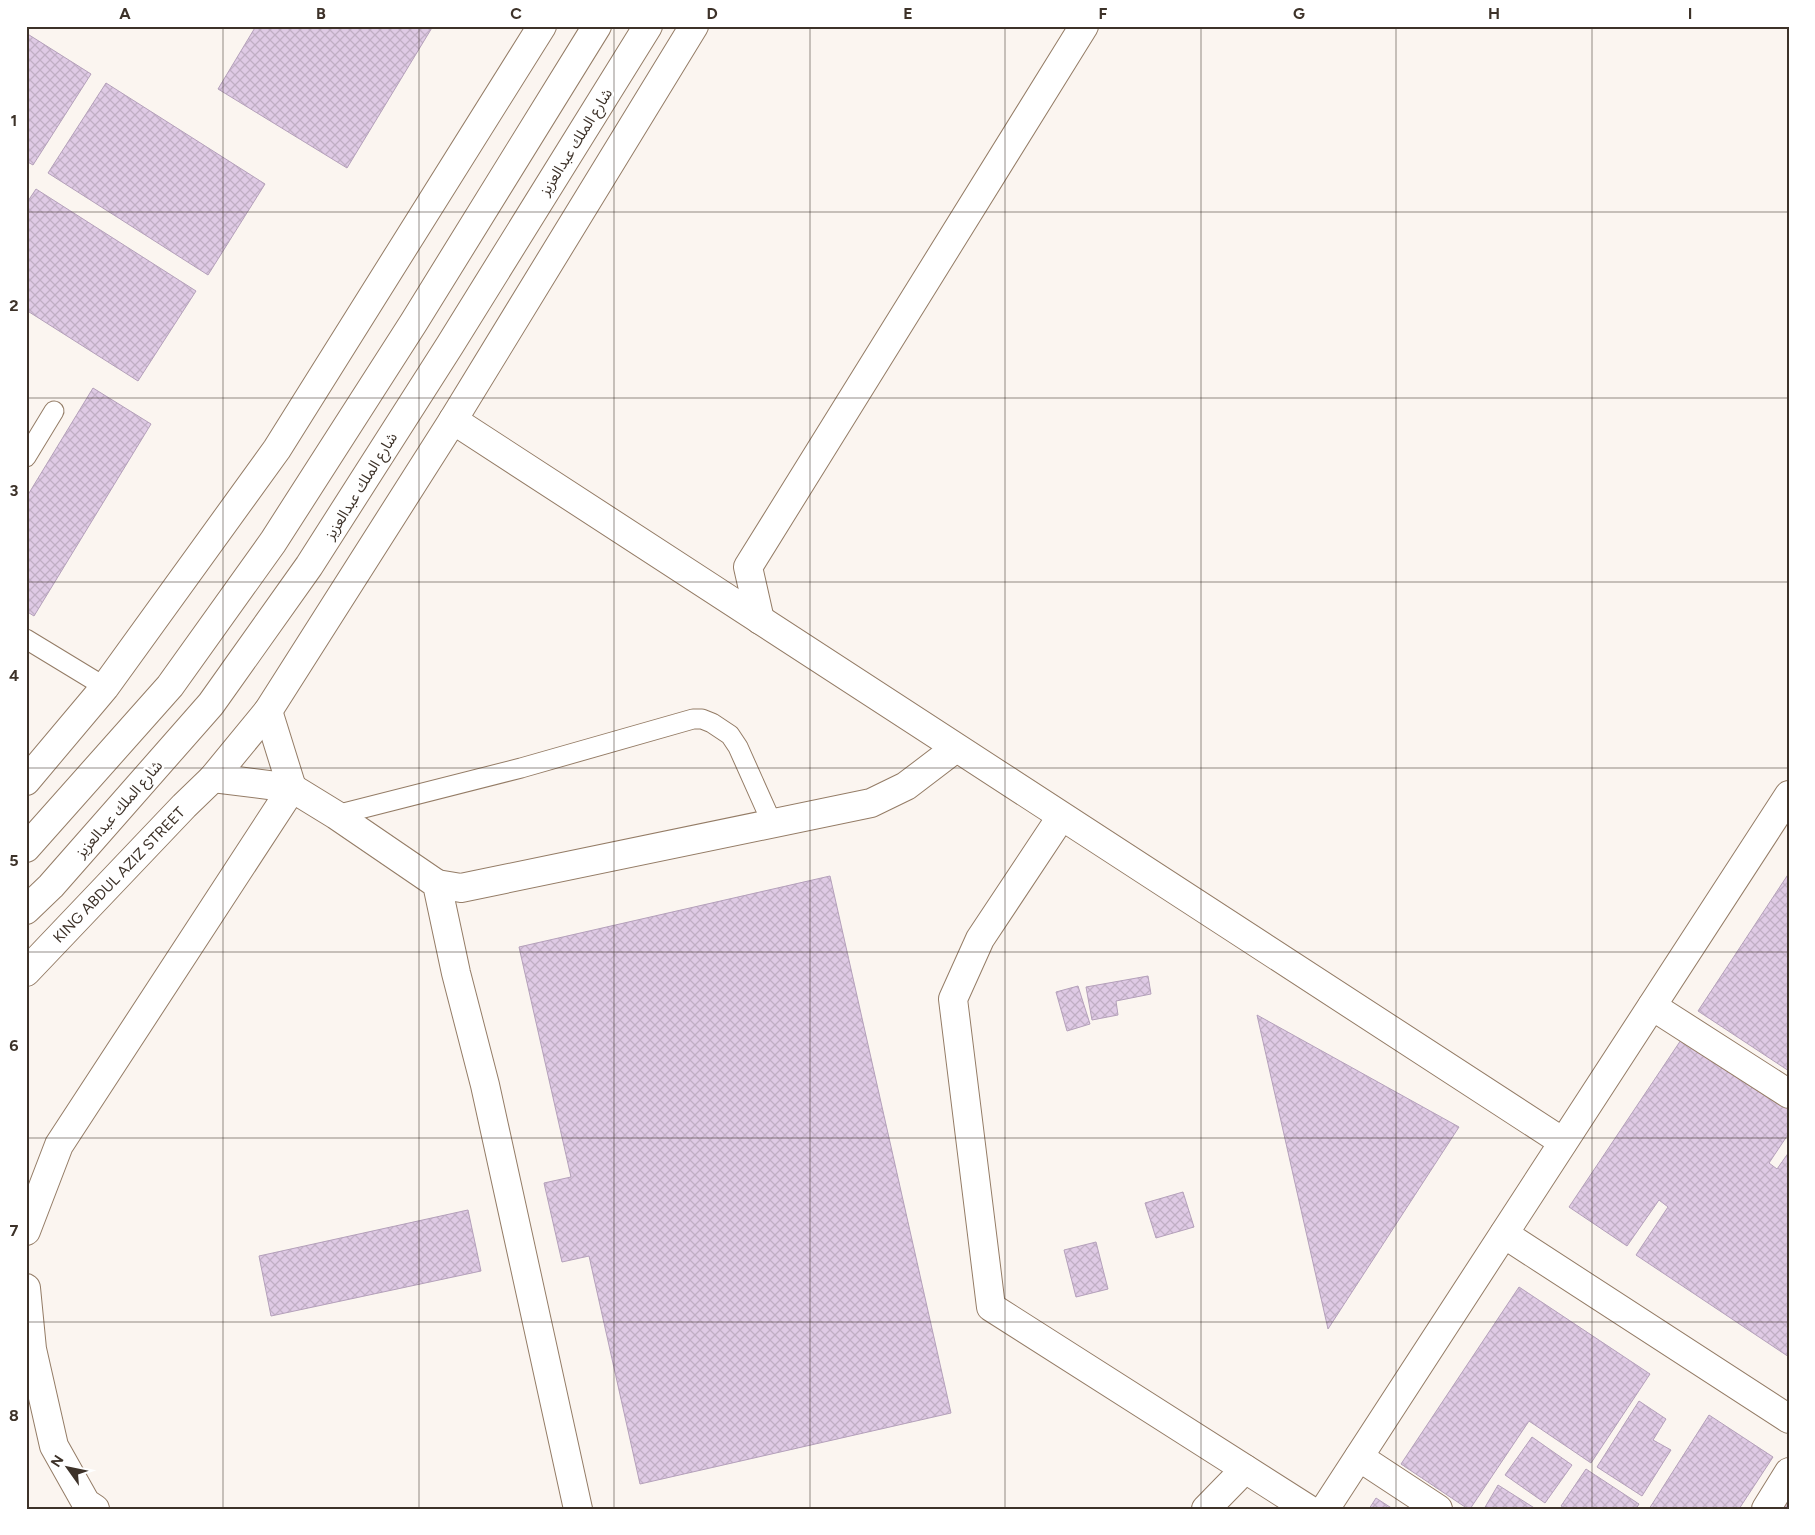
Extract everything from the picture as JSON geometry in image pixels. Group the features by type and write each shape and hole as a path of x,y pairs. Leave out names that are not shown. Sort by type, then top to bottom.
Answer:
{"street":[{"path":"26,781 105,687 276,449 542,26"},
{"path":"26,848 170,686 273,542 414,322 597,26"},
{"name":"شارع الملك عبدالعزيز","path":"26,910 51,886 211,704 310,566 648,26"},
{"path":"213,778 268,712 453,420 694,26"},
{"path":"760,620 748,567 1084,26"},
{"path":"453,420 1563,1142"},
{"path":"268,712 292,788"},
{"path":"213,778 292,788 336,815 437,884 461,888 871,803 906,786 956,748"},
{"name":"KING ABDUL AZIZ STREET","path":"26,972 213,778"},
{"path":"26,1231 59,1145 292,788"},
{"path":"1326,1509 1789,795"},
{"path":"1061,817 980,939 953,998 991,1306 1308,1509"},
{"path":"437,884 456,973 485,1086 578,1509"},
{"path":"1652,1006 1789,1094"},
{"path":"1504,1234 1789,1419"},
{"path":"26,1288 32,1350 54,1446 86,1503 95,1509"},
{"path":"1359,1457 1438,1509"},
{"path":"1206,1509 1245,1469"},
{"path":"1766,1509 1789,1472"}],"lane":[{"path":"26,457 54,411"},
{"path":"26,639 105,687"},
{"path":"336,815 521,768 693,718 712,723 730,735 738,747 772,823"}],"building":[{"path":"256,26 433,26 347,168 218,89"},
{"path":"26,33 91,74 33,165 26,161"},
{"path":"106,83 265,184 208,275 48,173"},
{"path":"36,189 196,291 138,381 26,310 26,204"},
{"path":"93,388 151,424 34,616 26,611 26,498"},
{"path":"1789,873 1789,1071 1698,1011"},
{"path":"830,876 951,1413 640,1484 589,1256 562,1262 544,1183 571,1177 519,947"},
{"path":"1148,976 1151,994 1116,1001 1118,1015 1092,1020 1086,987"},
{"path":"1078,986 1090,1024 1067,1031 1056,992"},
{"path":"1257,1015 1459,1127 1328,1329"},
{"path":"1683,1037 1789,1108 1789,1133 1769,1163 1777,1169 1789,1152 1789,1357 1636,1255 1668,1207 1659,1200 1627,1246 1569,1207"},
{"path":"1183,1192 1194,1227 1156,1238 1145,1203"},
{"path":"468,1210 481,1271 271,1316 259,1256"},
{"path":"1096,1242 1108,1289 1076,1297 1064,1250"},
{"path":"1519,1287 1650,1374 1591,1463 1529,1421 1470,1509 1468,1509 1401,1464"},
{"path":"1639,1401 1666,1419 1653,1440 1671,1450 1642,1496 1597,1467"},
{"path":"1709,1415 1773,1457 1739,1509 1649,1509"},
{"path":"1532,1437 1572,1465 1545,1503 1505,1475"},
{"path":"1586,1469 1639,1504 1636,1509 1566,1509 1561,1506"},
{"path":"1498,1485 1536,1509 1484,1509"},
{"path":"1376,1498 1393,1509 1369,1509"},
{"path":"1789,1498 1789,1509 1781,1509"}]}
